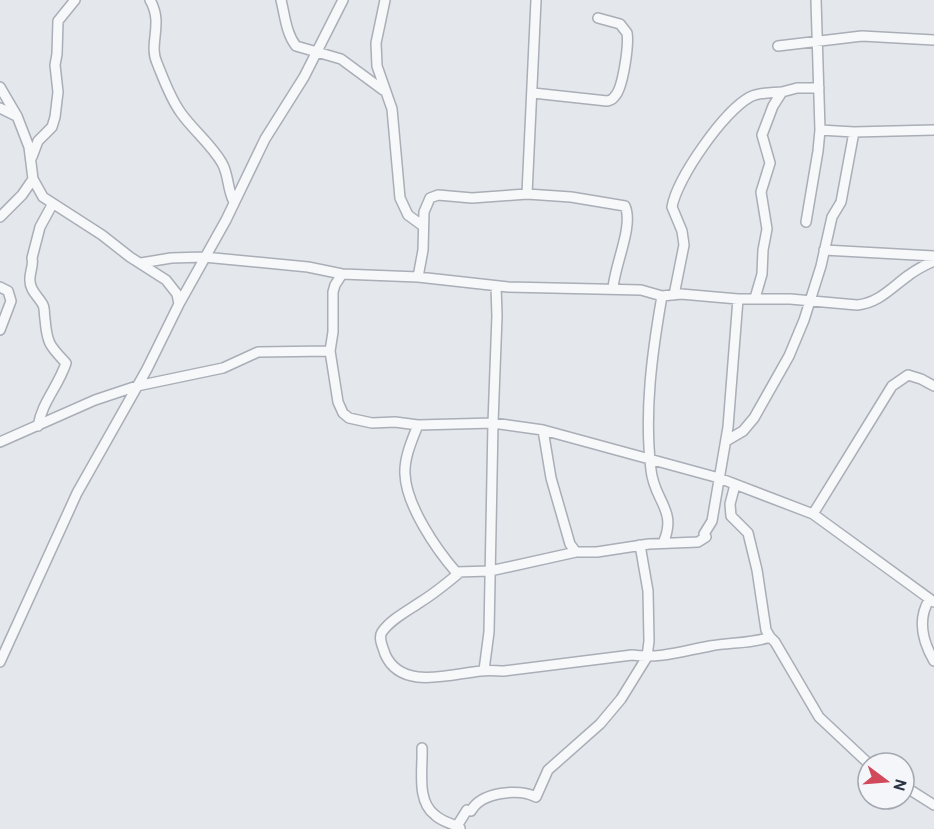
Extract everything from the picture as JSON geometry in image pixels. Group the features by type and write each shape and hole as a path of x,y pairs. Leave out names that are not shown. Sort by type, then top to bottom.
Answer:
{"street":[{"path":"31,158 35,147 52,127 55,117 58,92 55,65 58,21 75,0"},
{"path":"150,0 157,18 156,62 182,115 221,161 227,174 229,194 234,202"},
{"path":"281,0 291,40 302,49 335,57 345,62 385,92"},
{"path":"0,662 77,493 137,386 265,139 294,95 344,0"},
{"path":"385,0 375,57 392,109 400,198 408,215 423,226"},
{"path":"527,194 536,0"},
{"path":"806,222 820,130 816,0"},
{"path":"533,93 607,101 615,97 625,62 627,33 620,24 598,18"},
{"path":"778,46 861,36 934,40"},
{"path":"0,87 17,116 29,147 33,178 43,197 160,275 174,288 179,304"},
{"path":"674,295 684,245 682,231 672,207 681,184 706,144 729,113 747,98 757,94 797,88 819,88"},
{"path":"755,298 762,274 767,230 761,194 770,163 762,135 773,106 782,92"},
{"path":"0,108 17,116"},
{"path":"820,130 854,132 934,130"},
{"path":"726,441 749,425 777,379 804,320 832,217 841,202 854,132"},
{"path":"0,217 22,195 33,178"},
{"path":"418,277 423,249 426,203 430,198 436,195 484,197 527,194 571,197 625,206 628,216 613,289"},
{"path":"38,426 42,407 64,372 66,363 56,354 50,344 45,307 32,289 30,282 32,258 40,227 52,205"},
{"path":"824,250 934,256"},
{"path":"141,263 171,258 204,257 308,267 342,274 418,277 496,286 613,289 650,291 662,296 755,298 848,305 867,304 879,299 911,273 934,261"},
{"path":"342,274 333,292 333,332 330,351 338,402 346,416 372,423 395,422 417,425 493,423 543,430 719,478 735,486 813,513 932,601 924,609 922,632 934,661"},
{"path":"484,670 489,632 496,286"},
{"path":"0,287 8,291 11,301 0,330"},
{"path":"662,296 651,367 647,441 655,489 668,515 668,527 663,543"},
{"path":"738,299 726,441 712,521 704,534 706,537 698,542 663,543 597,552 576,552 490,571 459,573 392,622 380,634 380,639 392,666 416,677 437,677 632,655 647,657 710,646 754,642 770,637"},
{"path":"0,442 94,400 137,386 223,368 258,352 330,351"},
{"path":"813,513 892,386 908,375 934,386"},
{"path":"417,425 405,472 409,496 438,549 449,565 459,573"},
{"path":"543,430 551,478 570,544 576,552"},
{"path":"735,486 730,504 731,516 748,533 757,570 766,630 819,717 856,752"},
{"path":"422,748 422,791 425,802 436,816 459,828 467,810 471,811 474,806 493,796 511,791 536,797 548,770 600,724 621,699 647,657 648,591 640,545"},
{"path":"916,794 934,805"}]}
